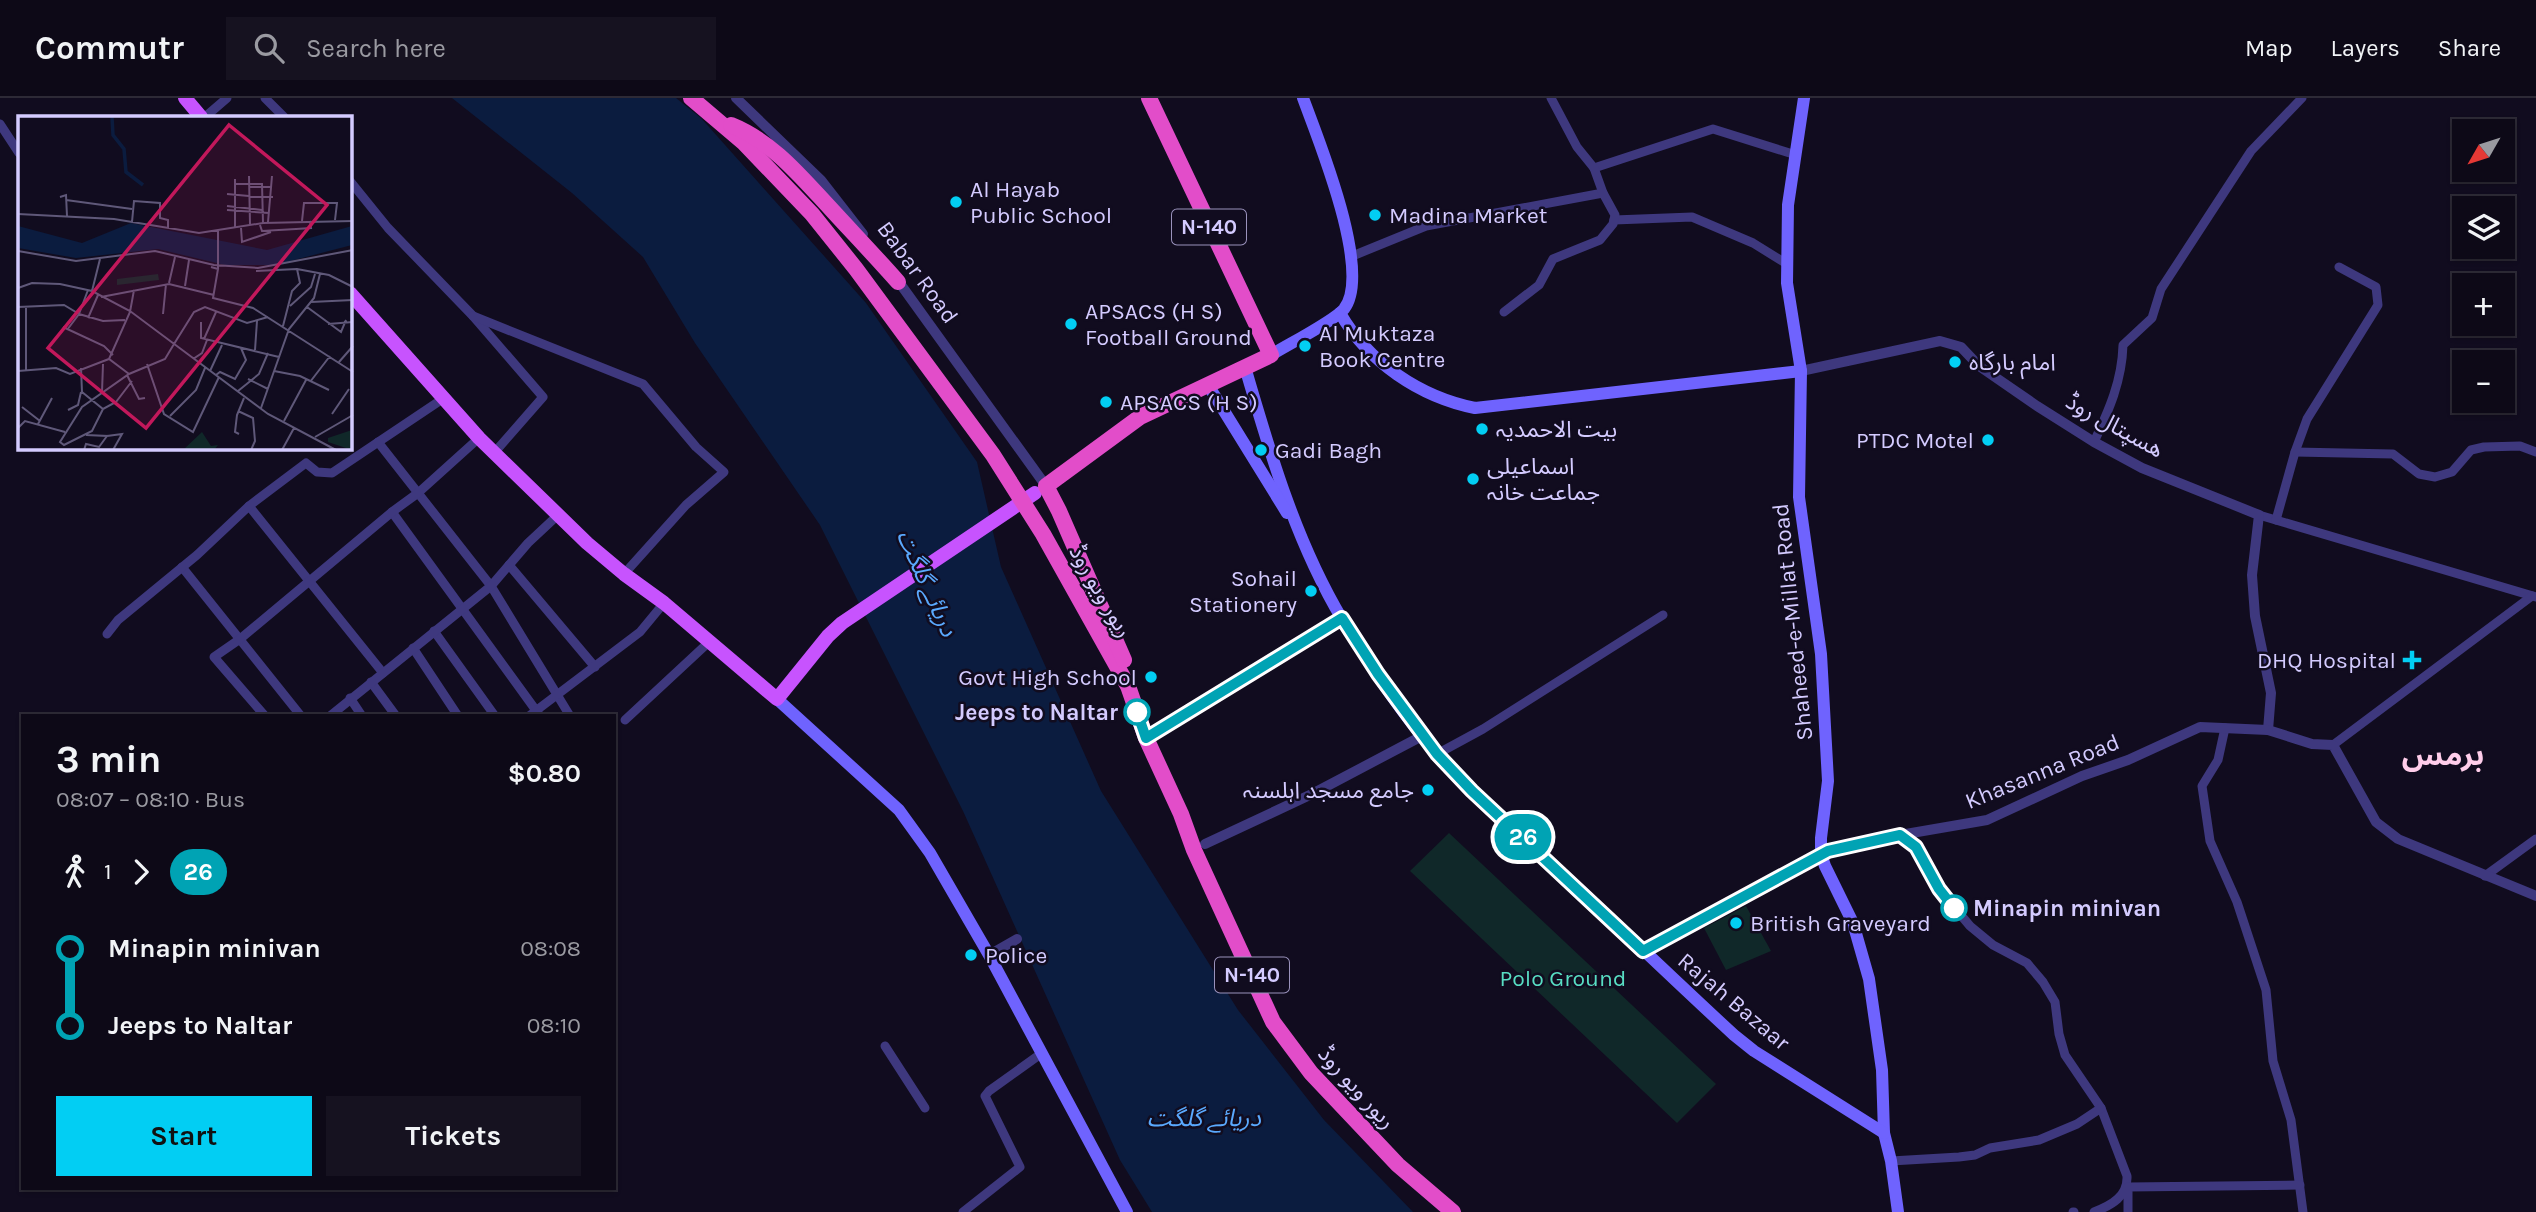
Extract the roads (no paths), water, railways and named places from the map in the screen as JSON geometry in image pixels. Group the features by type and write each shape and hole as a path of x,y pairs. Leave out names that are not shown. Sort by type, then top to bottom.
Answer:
{"highway":[{"name":"ریور ویو روڈ","path":"691,98 769,168 812,214 993,455 1043,534 1128,686 1146,738 1273,1022 1311,1073 1380,1146 1453,1212"},
{"name":"N-140","path":"1149,98 1271,355"},
{"path":"719,121 757,137 774,150 898,282"},
{"path":"1040,490 1123,427 1271,355"},
{"name":"N-140","path":"1040,490 1059,511 1125,660 1129,673 1128,686"}],"main road":[{"path":"185,98 202,116"},
{"path":"1271,355 1340,313 1349,298 1350,257 1342,209 1303,98"},
{"name":"Shaheed-e-Millat Road","path":"1804,98 1788,205 1787,283 1801,371 1799,497 1821,653 1828,781 1821,854 1853,923 1863,952 1875,1012 1882,1070 1884,1133 1898,1212"},
{"path":"352,295 479,438 558,515 624,574 664,603 777,699 899,810 930,853 989,955 1127,1212"},
{"path":"1340,313 1363,347 1379,362 1436,395 1475,408 1801,371"},
{"path":"1245,367 1273,460 1304,541"},
{"path":"1208,385 1304,541"},
{"path":"1258,467 1273,460"},
{"path":"777,699 828,636 842,623 1040,490"},
{"name":"Rajah Bazaar","path":"1304,541 1342,618 1378,674 1422,736 1472,791 1754,1051 1884,1133"}],"street":[{"path":"204,116 226,98"},
{"path":"265,98 283,116"},
{"name":"Babar Road","path":"736,98 821,180 898,282 1040,490"},
{"path":"1504,312 1539,285 1553,259 1600,240 1610,230 1614,220 1615,215 1594,168 1577,147 1551,98"},
{"path":"2094,442 2114,398 2122,366 2123,345 2152,318 2161,289 2251,151 2302,98"},
{"path":"0,124 18,151"},
{"path":"1594,168 1713,129 1796,155"},
{"path":"352,183 388,228 473,316 543,397 494,453"},
{"path":"1350,257 1426,226 1603,193"},
{"path":"1614,220 1692,217 1753,243 1787,264"},
{"path":"2276,520 2295,452 2308,419 2378,305 2376,288 2339,267"},
{"path":"473,316 643,384 696,447 724,472 686,505 624,574"},
{"name":"ھسپتال روڈ","path":"1801,371 1940,341 1961,347 1979,366 2094,442 2142,468 2259,515"},
{"path":"107,634 118,620 249,506 306,463 317,472 332,473 444,398"},
{"path":"263,714 214,657 240,639 418,493 479,438"},
{"path":"378,442 491,586 569,714"},
{"path":"2295,452 2393,454 2419,474 2435,477 2452,472 2471,450 2520,446 2536,452"},
{"path":"249,506 383,673"},
{"path":"392,512 463,607 535,714 640,632 664,603"},
{"path":"332,714 491,586 558,515"},
{"path":"2269,730 2271,693 2255,615 2252,575 2259,515 2534,596"},
{"path":"509,565 595,667"},
{"path":"182,567 299,714"},
{"path":"2534,596 2333,745 2376,822 2398,839 2536,896"},
{"path":"1437,754 1483,729 1663,615"},
{"path":"1146,738 1342,618"},
{"path":"434,631 494,714"},
{"path":"625,720 709,642"},
{"path":"412,648 457,714"},
{"path":"371,682 395,714"},
{"path":"350,698 361,714"},
{"name":"Khasanna Road","path":"1643,951 1821,854 1900,835 1987,820 2082,776 2128,760 2200,727 2269,730 2312,744 2333,745"},
{"path":"2225,728 2218,760 2202,786 2210,841 2237,902 2266,990 2273,1061 2291,1121 2303,1212"},
{"path":"1205,844 1312,794 1422,736"},
{"path":"1900,835 1916,847 1939,889 1970,926 1993,945 2027,963 2056,1002 2059,1034 2065,1055 2101,1108 2127,1176 2128,1212"},
{"path":"2485,876 2536,839"},
{"path":"989,955 1017,939"},
{"path":"885,1046 925,1108"},
{"path":"963,1212 1020,1167 985,1096 1042,1053"},
{"path":"1891,1161 1910,1162 1975,1155 1990,1148 2039,1140 2077,1124 2101,1108"},
{"path":"2128,1187 2300,1185"},
{"path":"2094,1212 2122,1195 2128,1187"}],"water":[{"name":"دریائے گلگت","path":"452,98 676,98 701,118 866,303 977,462 1001,567 1101,791 1238,1010 1324,1120 1413,1212 1152,1212 1120,1160 963,811 820,525 695,343 643,257 572,193"}],"place":[{"name":"Al Hayab Public School","path":"956,202"},
{"name":"Madina Market","path":"1375,215"},
{"name":"APSACS (H S) Football Ground","path":"1071,324"},
{"name":"Al Muktaza Book Centre","path":"1305,346"},
{"name":"امام بارگاہ","path":"1955,362"},
{"name":"APSACS (H S)","path":"1106,402"},
{"name":"بیت الاحمدیہ","path":"1482,429"},
{"name":"PTDC Motel","path":"1988,440"},
{"name":"Gadi Bagh","path":"1261,450"},
{"name":"اسماعیلی جماعت خانہ","path":"1473,479"},
{"name":"Sohail Stationery","path":"1311,591"},
{"name":"DHQ Hospital","path":"2412,660"},
{"name":"Govt High School","path":"1151,677"},
{"name":"Jeeps to Naltar","path":"1137,712"},
{"name":"جامع مسجد اہلسنہ","path":"1428,790"},
{"name":"Minapin minivan","path":"1954,908"},
{"name":"British Graveyard","path":"1736,923"},
{"name":"Police","path":"971,955"}],"district":[{"name":"برمس","path":"2443,755"}],"park label":[{"name":"Polo Ground","path":"1563,978"}]}
